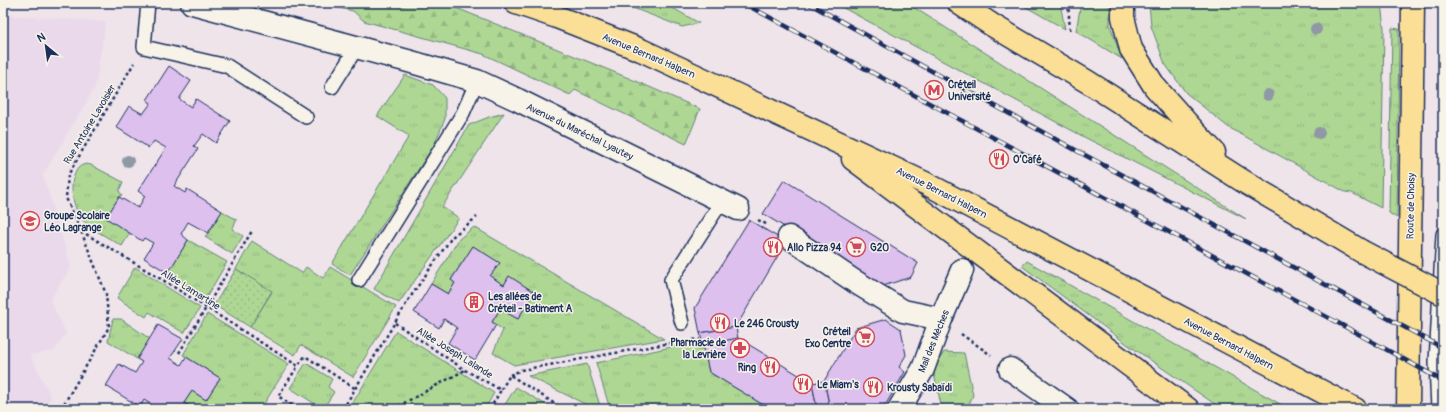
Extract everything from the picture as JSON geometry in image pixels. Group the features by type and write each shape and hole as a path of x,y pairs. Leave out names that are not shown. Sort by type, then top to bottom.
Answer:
{"main road":[{"name":"Avenue Bernard Halpern","path":"516,3 557,17 641,50 817,131 927,184 1355,409"},
{"path":"959,3 1088,82 1243,181 1361,251 1443,294"},
{"path":"1123,3 1123,17 1131,49 1155,87 1195,132 1243,181"},
{"name":"Route de Choisy","path":"1408,409 1413,3"},
{"path":"817,131 1188,409"}],"street":[{"name":"Avenue du Maréchal Lyautey","path":"192,3 477,81 730,205"},
{"path":"789,237 854,281 903,311 941,319"},
{"name":"Mail des Mèches","path":"899,409 923,369 941,319 962,270"},
{"path":"1010,369 1067,409"}],"lane":[{"path":"148,3 144,47 227,66 306,117"},
{"path":"332,87 357,47"},
{"path":"359,280 464,114 477,81"},
{"path":"682,323 671,280 730,205"},
{"path":"1438,409 1436,362 1443,234"}],"path":[{"path":"1068,3 1070,30"},
{"name":"Rue Antoine Lavoisier","path":"61,409 109,327 106,294 66,198 68,175 144,47"},
{"path":"730,205 789,237"},
{"path":"343,409 409,299 452,237 477,217"},
{"name":"Allée Lamartine","path":"81,231 206,307 298,366"},
{"path":"179,353 252,231"},
{"path":"941,319 1010,369"},
{"name":"Allée Joseph Lalande","path":"395,323 465,370 501,390"},
{"path":"490,409 510,375 522,370 685,340 682,323"},
{"path":"297,409 278,396 305,356 356,389"},
{"path":"393,409 465,370"},
{"path":"510,375 563,409"}],"shaded area":[{"name":"Groupe Scolaire Léo Lagrange","path":"3,15 106,22 95,87 43,175 71,267 50,300 66,333 54,351 30,355 51,397 43,409 3,409"}],"green space":[{"path":"315,3 439,3 454,7 631,79 700,109 686,144 575,90 570,95 483,54 364,21 353,11"},
{"path":"620,3 664,3 699,23 682,27"},
{"path":"834,3 907,3 1246,219 1086,138"},
{"path":"1019,3 1060,3 1065,29"},
{"path":"1081,3 1110,3 1110,25 1122,59 1076,31"},
{"path":"1149,3 1381,3 1384,29 1381,208 1352,193 1345,192 1228,127 1186,93 1165,64 1151,26"},
{"path":"1392,28 1399,29 1397,218 1389,213"},
{"path":"405,75 433,85 445,98 445,119 434,145 350,275 332,264 409,136 377,116"},
{"path":"504,113 442,207 459,218 399,303 374,289 469,125"},
{"path":"86,164 91,165 123,182 119,191 122,195 119,197 106,218 130,233 122,246 89,226 84,222 76,210 72,194 72,183 76,171"},
{"path":"222,211 237,220 232,229 243,236 232,254 205,237"},
{"path":"474,227 664,339 514,365 493,353 503,330 492,322 500,309 518,319 534,292 509,277 504,285 490,276 499,263 473,246 451,280 455,283 448,294 431,284 459,239"},
{"path":"188,240 227,262 206,298 168,273"},
{"path":"252,241 302,273 306,267 323,278 330,267 396,307 353,377 301,345 295,355 250,327 272,292 236,269"},
{"path":"1027,261 1289,409 1222,409 1127,344 1022,266"},
{"path":"135,267 200,308 184,333 149,312 146,317 117,298"},
{"path":"236,269 272,291 250,327 214,305"},
{"path":"207,314 289,364 262,407 265,409 187,409 189,406 184,403 192,391 206,400 220,378 183,355"},
{"path":"113,319 121,319 150,339 137,359 108,341"},
{"path":"396,331 494,393 485,409 349,409"},
{"path":"695,342 696,349 704,348 709,372 770,409 610,409 596,363"},
{"path":"944,352 964,353 973,395 967,409 942,409 933,370"},
{"path":"306,363 332,379 328,387 334,392 323,409 290,388"},
{"path":"587,364 601,409 595,409 528,376"},
{"path":"516,387 553,409 502,409"}],"building":[{"path":"169,66 191,81 179,99 191,107 196,99 230,121 216,143 203,134 194,146 198,149 174,186 185,193 187,189 222,211 208,233 188,222 181,234 188,240 168,273 144,258 153,243 144,238 142,241 106,218 119,197 138,208 145,196 138,191 166,148 154,141 149,148 116,127 129,106 143,114 151,103 147,100"},
{"name":"G20","path":"784,180 918,263 911,277 883,286 763,214"},
{"path":"749,220 786,242 736,327 700,333 695,308"},
{"name":"Les allées de Créteil - Batiment A","path":"473,246 500,263 490,276 504,285 509,276 534,292 518,319 500,309 492,322 496,325 475,360 448,343 457,328 444,319 439,328 414,312 431,284 448,294 455,283 451,280"},
{"path":"886,319 901,329 906,355 899,367 905,372 883,409 830,409 824,381 856,328"},
{"path":"158,325 183,339 170,358 181,365 186,357 220,378 206,400 192,391 184,403 189,406 187,409 154,409 155,407 144,400 140,407 106,386 119,364 135,373 142,362 137,359"},
{"path":"736,327 738,339 703,345 700,333"},
{"path":"738,338 812,383 817,409 770,409 709,372 703,345"},
{"path":"824,381 830,409 817,409 812,383"},
{"path":"985,404 993,409 983,409"}],"railway":[{"path":"743,3 1353,331 1443,381"},
{"path":"808,3 1057,140 1443,348"}],"place":[{"name":"Créteil Université","path":"934,90"},
{"name":"O’Café","path":"999,159"},
{"name":"Groupe Scolaire Léo Lagrange","path":"30,221"},
{"name":"Allo Pizza 94","path":"773,247"},
{"name":"G20","path":"856,247"},
{"name":"Les allées de Créteil - Batiment A","path":"474,302"},
{"name":"Le 246 Crousty","path":"720,323"},
{"name":"Créteil Exo Centre","path":"865,337"},
{"name":"Pharmacie de la Levrière","path":"740,348"},
{"name":"Ring","path":"770,367"},
{"name":"Le Miam's","path":"803,384"},
{"name":"Krousty Sabaïdi","path":"873,387"}]}
